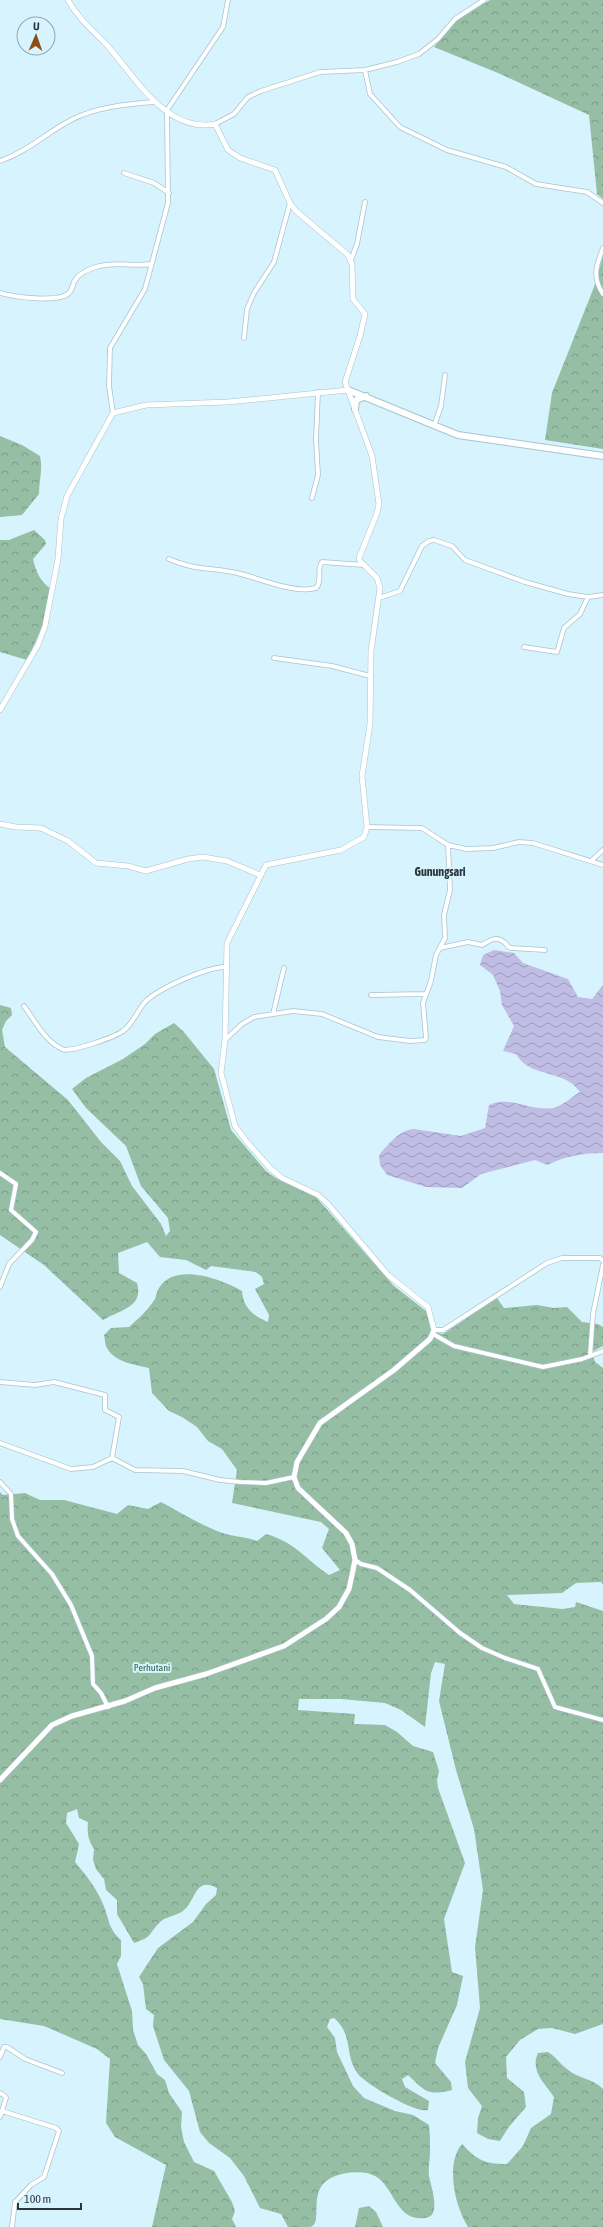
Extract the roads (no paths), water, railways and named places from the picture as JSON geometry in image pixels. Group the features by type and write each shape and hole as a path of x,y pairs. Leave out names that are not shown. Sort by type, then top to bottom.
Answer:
{"main road":[{"path":"348,390 366,396 434,426 468,437 603,456"},
{"path":"355,409 356,400 366,396"}],"street":[{"path":"68,0 90,30 106,44 154,102 190,122 203,125 215,124 234,114 252,94 320,72 365,70 397,62 419,54 438,39 455,19 484,0"},
{"path":"1,709 38,646 46,626 58,559 61,519 67,496 113,414 109,386 110,348 145,289 167,209 169,193 167,110 223,27 228,0"},
{"path":"365,70 370,94 400,127 447,150 506,167 536,184 587,192 603,203"},
{"path":"0,161 21,153 70,120 83,114 154,102"},
{"path":"215,124 228,150 240,158 276,172 290,203 296,211 348,255 351,260"},
{"path":"124,173 154,184 169,193"},
{"path":"365,202 357,244 351,260 353,299 365,314 360,336 346,377 348,390 374,465 378,504 377,513 360,554 360,561 378,581 379,598 370,676 370,724 361,786 367,827 364,837 341,850 315,856 270,863 263,867 248,903 228,938 225,967 225,1040 221,1073 230,1114 240,1133 271,1169 282,1178 312,1191 328,1204 388,1275 428,1307 434,1332 454,1346 543,1367 560,1365 603,1351"},
{"path":"244,338 247,309 254,293 274,262 290,203"},
{"path":"603,248 595,273 597,285 603,294"},
{"path":"0,293 25,297 60,297 69,293 82,272 113,263 136,266 151,264"},
{"path":"434,426 440,406 446,375"},
{"path":"113,414 146,405 228,402 348,390"},
{"path":"312,498 318,475 316,439 318,392"},
{"path":"379,598 400,591 422,546 429,541 434,540 452,546 465,560 506,576 568,594 588,597 603,595"},
{"path":"169,559 194,568 242,574 266,583 309,589 318,587 320,566 322,562 364,565"},
{"path":"524,647 557,652 564,628 580,614 588,597"},
{"path":"274,658 332,666 370,676"},
{"path":"0,824 16,827 40,828 68,841 96,863 128,866 146,871 188,859 203,857 232,862 260,875"},
{"path":"367,827 422,828 448,846 478,849 519,842 532,843 603,865"},
{"path":"225,1040 242,1024 254,1017 293,1011 315,1012 378,1037 422,1041 426,1038 423,1003 444,938 444,915 450,890 448,846"},
{"path":"591,861 603,850"},
{"path":"440,948 450,948 468,942 482,945 489,940 497,939 506,943 511,948 545,950"},
{"path":"24,1006 50,1040 62,1049 71,1050 123,1031 146,1002 164,989 212,968 225,967"},
{"path":"273,1014 284,968"},
{"path":"371,995 425,994"},
{"path":"0,1173 16,1184 11,1210 36,1232 32,1240 10,1264 0,1287"},
{"path":"0,1780 52,1725 72,1716 108,1707 155,1688 206,1674 292,1642 326,1619 343,1601 349,1589 355,1560 349,1536 298,1488 294,1477 296,1462 320,1423 394,1370 434,1332 443,1330 547,1263 562,1258 600,1258 603,1261"},
{"path":"590,1356 593,1314 603,1265"},
{"path":"0,1382 35,1385 54,1382 105,1395 105,1410 119,1418 112,1458"},
{"path":"0,1443 71,1469 93,1467 112,1458"},
{"path":"112,1458 135,1470 183,1470 204,1476 240,1482 266,1483 294,1477"},
{"path":"0,1482 11,1494 12,1519 18,1536 52,1574 71,1605 92,1656 93,1684 101,1692 108,1707"},
{"path":"355,1560 361,1564 377,1568 410,1590 460,1633 482,1648 539,1670 551,1700 555,1706 603,1720"},
{"path":"0,2057 4,2047 7,2047 25,2059 62,2073"},
{"path":"0,2094 6,2097 0,2117"},
{"path":"2,2111 56,2128 59,2131 44,2177 31,2185 15,2202 12,2227"}],"water":[{"path":"494,950 514,953 523,963 568,979 578,997 592,999 603,985 603,1153 561,1159 547,1165 535,1160 481,1174 462,1188 426,1187 387,1175 380,1165 379,1155 395,1138 404,1132 414,1129 461,1136 485,1128 489,1105 497,1102 513,1103 545,1109 563,1104 580,1092 568,1081 533,1069 516,1054 503,1051 514,1026 502,1005 500,991 493,975 480,965 483,955"}],"district":[{"name":"Gunungsari","path":"440,872"}],"park label":[{"name":"Perhutani","path":"152,1667"}]}
